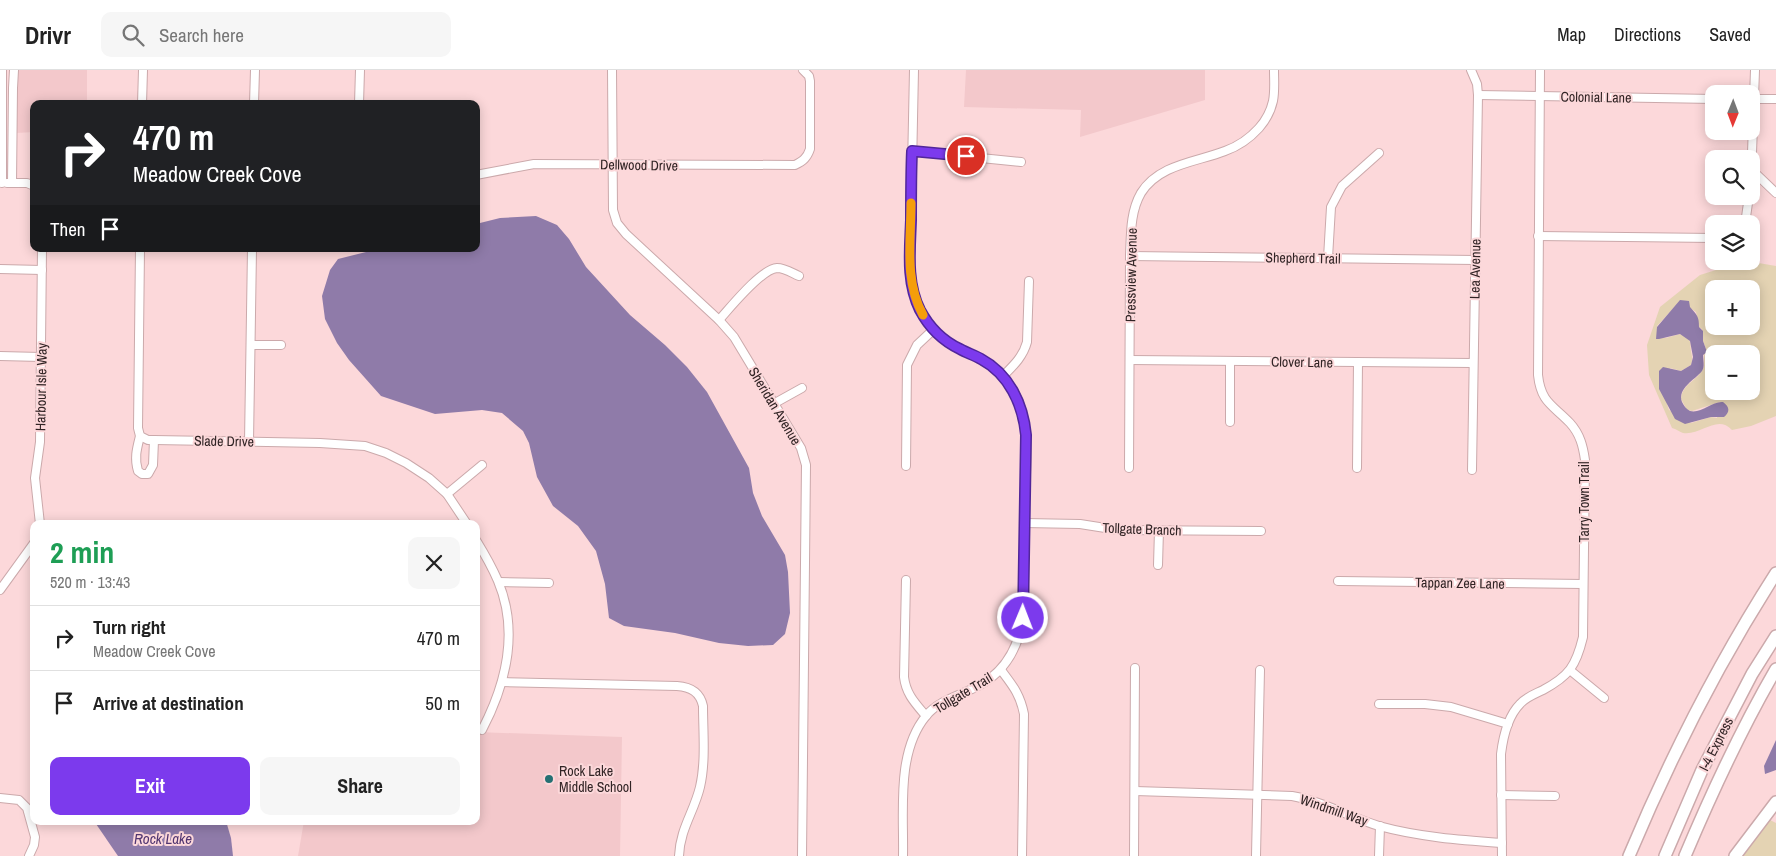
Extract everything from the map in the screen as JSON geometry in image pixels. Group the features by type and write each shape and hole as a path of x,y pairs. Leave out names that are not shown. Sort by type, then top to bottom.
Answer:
{"highway":[{"path":"1629,856 1658,788 1679,746 1746,623 1776,573"},
{"path":"1746,623 1776,588"},
{"name":"I-4 Express","path":"1665,856 1702,770 1752,674 1776,636"},
{"path":"1685,856 1710,798 1742,732 1776,669"},
{"path":"1735,856 1776,802"}],"street":[{"path":"2,70 1,182 30,185"},
{"path":"12,183 14,70"},
{"path":"142,100 143,70"},
{"path":"254,100 255,70"},
{"path":"359,100 360,70"},
{"name":"Sheridan Avenue","path":"612,70 613,210 617,223 626,234 719,320 734,337 801,448 806,465 802,856"},
{"name":"Dellwood Drive","path":"480,175 534,164 787,166 802,162 808,156 810,149 810,81 809,76 804,70"},
{"name":"Tollgate Trail","path":"903,856 905,767 910,744 926,716 948,700 987,681 1000,670 1014,649 1020,634 1023,618 1024,423 1016,396 1003,376 982,359 959,349 933,330 915,299 911,277 914,70"},
{"name":"Pressview Avenue","path":"1129,468 1130,256 1134,210 1147,185 1168,170 1225,151 1252,136 1263,124 1273,102 1274,70"},
{"name":"Lea Avenue","path":"1471,70 1477,84 1478,95 1472,470"},
{"name":"Tarry Town Trail","path":"1540,70 1539,388 1550,406 1571,424 1583,445 1585,460 1582,637 1576,662 1571,671"},
{"path":"1754,85 1755,70"},
{"name":"Colonial Lane","path":"1478,95 1705,98"},
{"path":"1760,99 1776,99"},
{"path":"912,151 1021,162"},
{"path":"1328,258 1330,207 1342,186 1379,153"},
{"path":"1760,178 1776,193"},
{"path":"1538,236 1705,238"},
{"name":"Harbour Isle Way","path":"40,520 35,478 40,442 42,252"},
{"path":"140,252 138,428 140,436 136,450 136,463 138,471 142,474 148,474 153,465 154,440"},
{"path":"249,442 252,252"},
{"name":"Shepherd Trail","path":"1130,256 1476,260"},
{"path":"719,320 768,271 776,268 786,270 798,276"},
{"path":"0,269 42,270"},
{"path":"1003,376 1018,361 1025,350 1027,342 1029,281"},
{"path":"906,466 908,364 917,345 933,330"},
{"path":"251,345 281,345"},
{"path":"0,356 41,357"},
{"name":"Clover Lane","path":"1130,360 1473,364"},
{"path":"1230,361 1230,422"},
{"path":"1357,468 1358,362"},
{"path":"775,404 802,388"},
{"name":"Slade Drive","path":"140,436 148,440 320,443 365,446 386,453 406,463 428,478 447,494 464,520"},
{"path":"447,494 482,465"},
{"name":"Tollgate Branch","path":"1024,523 1080,524 1112,530 1261,531"},
{"path":"1158,565 1159,530"},
{"path":"480,547 499,582 506,610 508,635 508,655 502,682 492,711 482,730"},
{"path":"0,590 30,548"},
{"path":"0,577 9,577"},
{"path":"906,580 904,677 906,689 912,700 926,716"},
{"name":"Tappan Zee Lane","path":"1338,581 1583,584"},
{"path":"499,582 549,583"},
{"path":"1134,856 1135,668"},
{"path":"1000,670 1017,690 1022,701 1024,714 1022,856"},
{"path":"1256,856 1260,670"},
{"path":"1502,856 1501,754 1508,724 1520,704 1571,671 1604,698"},
{"path":"502,682 677,686 688,687 696,692 701,698 703,706 703,771 696,801 681,834 679,856"},
{"path":"1379,704 1425,704 1451,707 1508,724"},
{"name":"Windmill Way","path":"1135,792 1292,796 1310,799 1380,826 1429,837 1502,843"},
{"path":"1501,795 1555,796"},
{"path":"0,798 19,800 27,808 30,816"},
{"path":"29,856 35,837 33,825"},
{"path":"1379,856 1380,826"}],"shaded area":[{"path":"18,70 87,70 87,100 30,100 30,132 16,133"},
{"path":"966,70 1205,70 1205,100 1080,137 1081,110 964,107"},
{"path":"1760,263 1776,266 1776,416 1751,426 1732,430 1721,424 1690,433 1683,433 1672,428 1649,375 1647,345 1660,307 1700,275 1716,270 1760,270"},
{"name":"Rock Lake Middle School","path":"480,732 622,737 620,856 298,856 303,825 480,825"},
{"path":"1768,819 1776,823 1776,856 1740,856"}],"water":[{"path":"536,216 557,225 569,239 586,267 630,315 687,367 707,392 749,468 753,493 762,516 785,555 788,572 790,613 785,634 773,645 748,646 719,643 675,633 624,626 609,618 605,584 596,551 578,526 553,506 537,477 529,443 523,431 502,413 482,410 435,414 381,396 349,360 337,343 325,319 322,296 330,270 338,259 366,252 480,252 480,223 500,218"},
{"path":"1680,300 1689,301 1690,307 1699,320 1699,327 1703,331 1705,354 1703,355 1703,369 1684,388 1681,397 1682,402 1690,411 1698,411 1715,403 1723,402 1728,410 1724,417 1711,417 1685,424 1675,419 1659,389 1659,371 1663,367 1681,371 1691,365 1693,357 1690,341 1680,334 1656,339 1657,327"},
{"path":"1776,740 1776,770 1765,774 1764,766"},
{"name":"Rock Lake","path":"97,825 227,825 233,856 118,856"}],"slow traffic":[{"path":"911,203 910,266 912,288 923,315"}],"place":[{"name":"Rock Lake Middle School","path":"549,779"}],"route":[{"path":"966,156 912,151 910,266 912,288 920,310 933,330 950,344 982,359 1003,376 1013,390 1022,412 1026,435 1023,618"}]}
